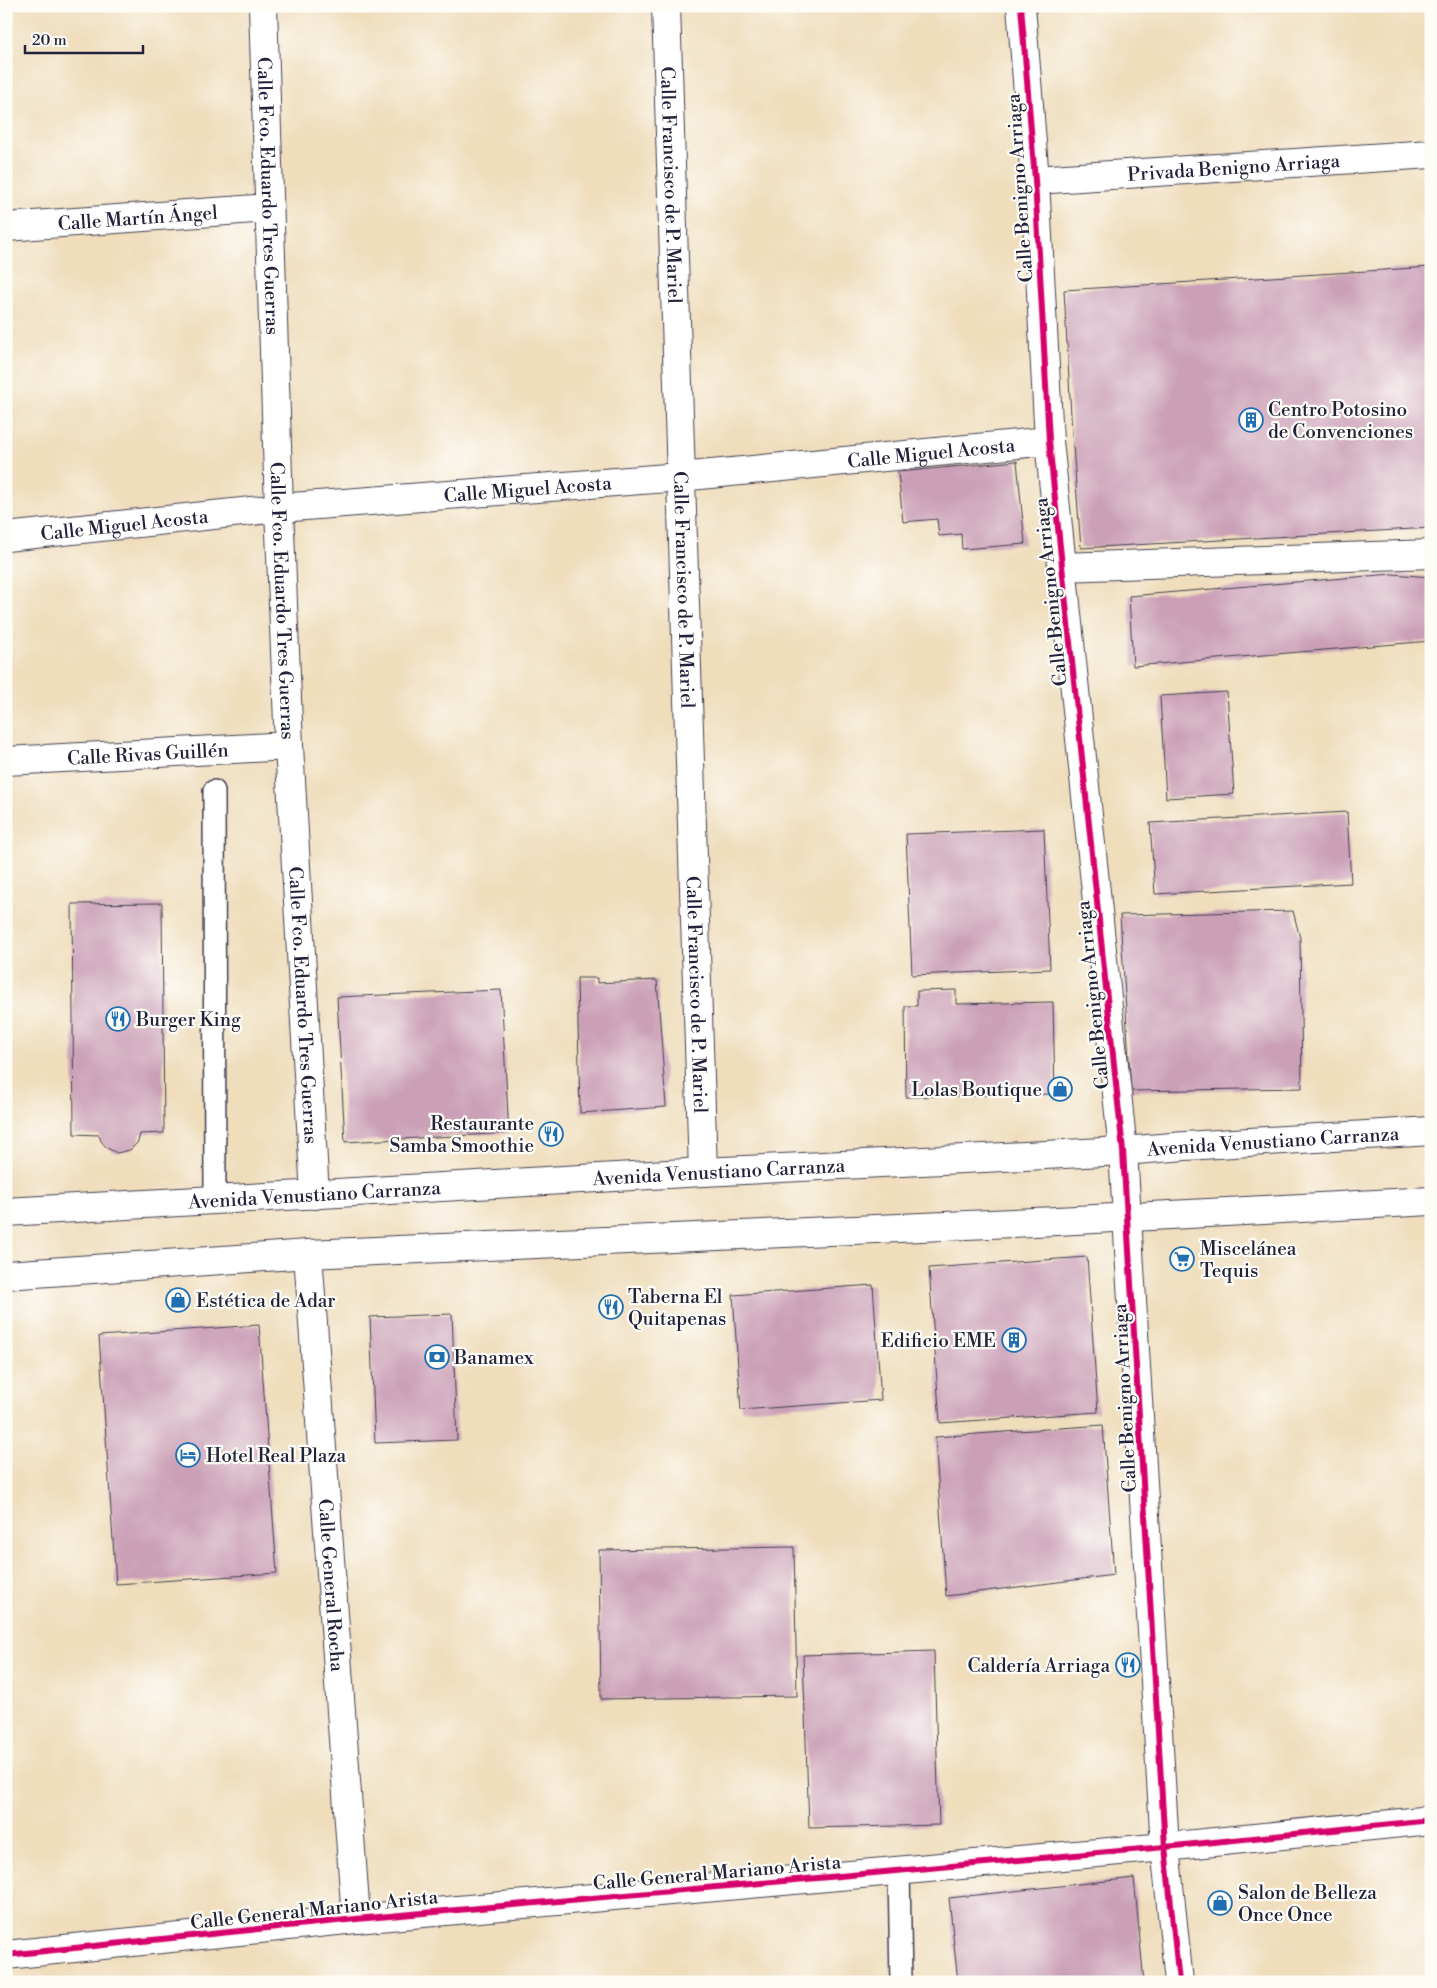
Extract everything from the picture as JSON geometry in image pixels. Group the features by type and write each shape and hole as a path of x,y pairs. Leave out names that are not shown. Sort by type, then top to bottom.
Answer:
{"street":[{"name":"Calle Fco. Eduardo Tres Guerras","path":"263,6 279,508 289,746 315,1195"},
{"name":"Calle Francisco de P. Mariel","path":"666,6 703,1172"},
{"name":"Calle Benigno Arriaga","path":"1020,6 1035,180 1049,441 1123,1151 1166,1847 1179,1982"},
{"name":"Privada Benigno Arriaga","path":"1035,180 1431,154"},
{"name":"Calle Martín Ángel","path":"6,227 269,208"},
{"name":"Calle Miguel Acosta","path":"6,538 279,508 680,477 1049,441"},
{"path":"1062,567 1431,554"},
{"name":"Calle Rivas Guillén","path":"6,761 289,746"},
{"name":"Avenida Venustiano Carranza","path":"6,1212 703,1172 1123,1151 1431,1131"},
{"path":"6,1275 308,1254 1128,1217 1431,1201"},
{"name":"Calle General Rocha","path":"308,1254 356,1919"},
{"name":"Calle General Mariano Arista","path":"6,1955 356,1919 1166,1847 1431,1820"}],"lane":[{"path":"214,791 214,1201"},
{"path":"899,1871 901,1982"}],"building":[{"name":"Centro Potosino de Convenciones","path":"1431,267 1431,528 1081,548 1064,290"},
{"path":"1017,461 1025,544 962,549 961,534 939,536 937,519 903,522 898,472"},
{"path":"1392,574 1431,577 1431,641 1133,666 1129,596"},
{"path":"1227,692 1234,794 1166,798 1160,696"},
{"path":"1347,812 1351,883 1155,894 1150,823"},
{"path":"1044,829 1050,969 912,975 906,834"},
{"name":"Burger King","path":"162,903 164,1133 140,1134 138,1142 130,1150 117,1153 107,1148 99,1135 74,1134 72,904"},
{"path":"1293,911 1300,938 1302,1088 1131,1091 1120,915"},
{"path":"577,978 597,978 597,983 657,980 666,1107 580,1113"},
{"path":"501,990 509,1133 345,1142 337,997"},
{"path":"956,990 956,1004 1053,1002 1055,1094 906,1097 905,1006 917,1006 917,991"},
{"name":"Edificio EME","path":"1087,1257 1098,1412 940,1423 929,1268"},
{"path":"873,1285 881,1400 741,1410 733,1295"},
{"path":"452,1314 457,1440 375,1443 370,1317"},
{"name":"Hotel Real Plaza","path":"259,1325 277,1573 116,1584 99,1336"},
{"path":"1103,1425 1114,1575 946,1596 935,1437"},
{"path":"794,1547 797,1696 601,1699 599,1550"},
{"path":"934,1651 939,1825 809,1828 803,1655"},
{"path":"1134,1878 1144,1982 958,1982 949,1898"}],"cycle path":[{"path":"1021,6 1035,180 1049,441 1123,1151 1165,1847 1179,1982"},
{"path":"6,1955 356,1919 1165,1847 1431,1820"}],"place":[{"name":"Centro Potosino de Convenciones","path":"1251,420"},
{"name":"Burger King","path":"118,1019"},
{"name":"Lolas Boutique","path":"1060,1089"},
{"name":"Restaurante Samba Smoothie","path":"551,1134"},
{"name":"Miscelánea Tequis","path":"1182,1259"},
{"name":"Estética de Adar","path":"178,1300"},
{"name":"Taberna El Quitapenas","path":"611,1307"},
{"name":"Edificio EME","path":"1014,1340"},
{"name":"Banamex","path":"437,1357"},
{"name":"Hotel Real Plaza","path":"188,1455"},
{"name":"Caldería Arriaga","path":"1128,1665"},
{"name":"Salon de Belleza Once Once","path":"1220,1903"}]}
